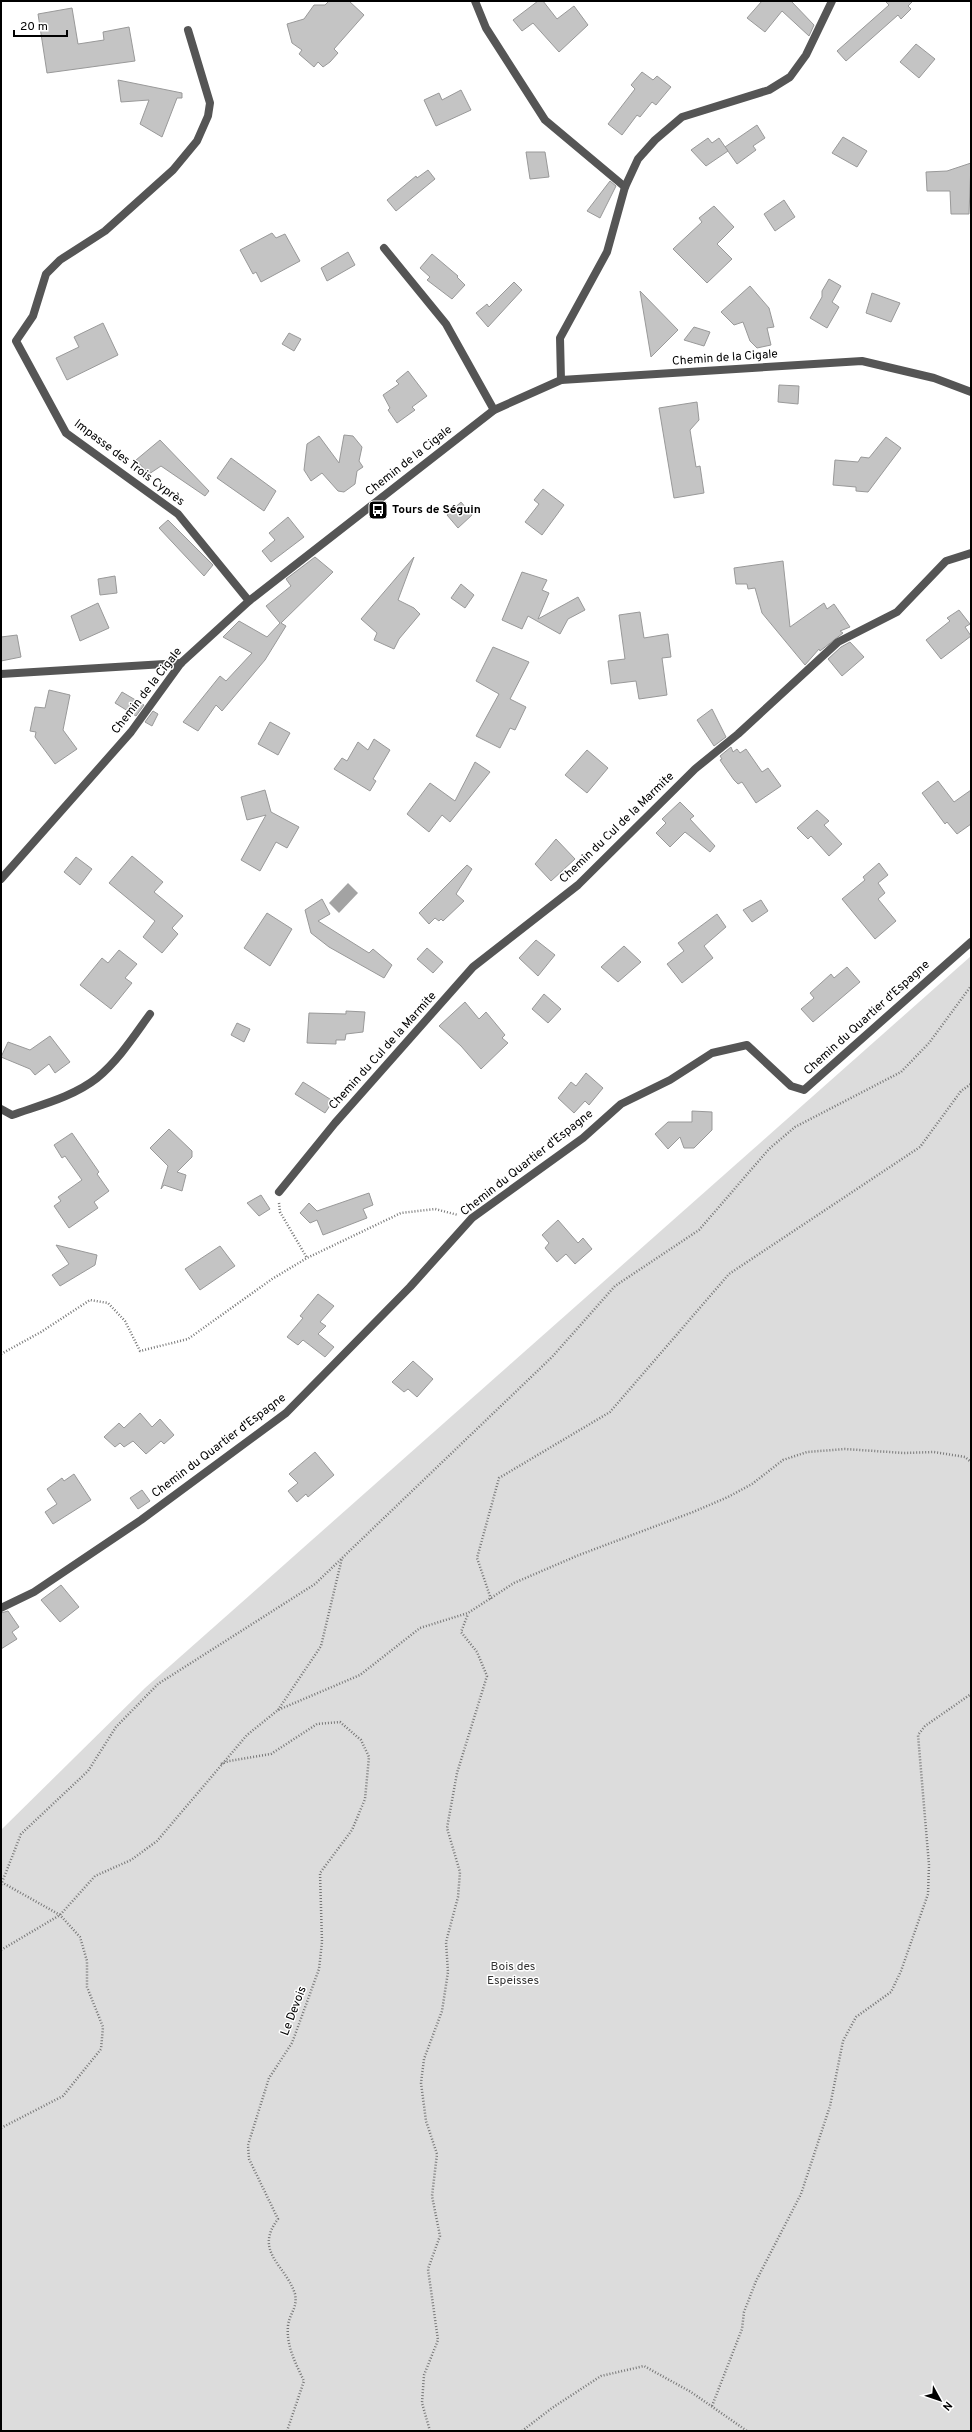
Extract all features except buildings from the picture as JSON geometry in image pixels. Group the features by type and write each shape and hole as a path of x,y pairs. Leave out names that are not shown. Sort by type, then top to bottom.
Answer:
{"street":[{"path":"475,1 486,28 546,120 625,187"},
{"path":"561,380 560,338 608,252 625,187 642,154 682,116 769,90 790,77 806,55 832,1"},
{"name":"Impasse des Trois Cyprès","path":"188,30 210,103 208,116 197,141 173,170 105,231 60,260 46,274 32,316 16,341 66,433 178,514 249,601"},
{"path":"384,248 446,324 494,410"},
{"name":"Chemin de la Cigale","path":"1,879 131,732 181,663 249,601 494,410 561,380 862,361 934,378 971,392"},
{"name":"Chemin du Cul de la Marmite","path":"279,1192 335,1123 473,967 578,885 695,769 738,734 838,642 897,612 946,562 971,553"},
{"path":"1,674 181,663"},
{"name":"Chemin du Quartier d'Espagne","path":"1,1608 34,1592 134,1524 286,1413 410,1287 472,1218 583,1138 621,1104 670,1080 712,1053 748,1045 791,1086 804,1090 971,942"},
{"path":"1,1109 12,1115 75,1092 96,1079 114,1062 150,1014"}],"path":[{"path":"1,2128 64,2096 101,2049 103,2027 87,1987 87,1961 80,1938 60,1915 2,1884 21,1834 88,1771 116,1727 158,1684 315,1584 552,1357 615,1286 699,1230 769,1149 795,1128 901,1072 929,1043 971,986"},
{"path":"491,1599 477,1558 499,1478 610,1412 729,1274 920,1146 961,1091 971,1084"},
{"path":"279,1192 280,1212 307,1258"},
{"path":"1,1354 41,1332 90,1300 108,1303 125,1321 140,1351 188,1339 272,1279 307,1258 401,1213 435,1209 472,1218"},
{"path":"1,1950 60,1915 95,1876 131,1860 157,1841 219,1765 247,1735 278,1710 360,1675 420,1628 468,1613 514,1583 579,1555 693,1512 728,1497 752,1484 783,1460 807,1452 845,1449 904,1453 934,1452 966,1457 971,1462"},
{"path":"278,1710 321,1646 342,1558"},
{"path":"430,2431 422,2402 424,2375 438,2340 428,2269 440,2236 432,2196 437,2154 426,2121 421,2082 424,2058 442,2011 448,1972 446,1942 459,1884 460,1872 447,1828 457,1773 487,1676 477,1652 461,1632 468,1613"},
{"path":"712,2406 742,2329 744,2312 756,2281 801,2194 830,2106 842,2041 856,2017 891,1992 901,1971 928,1894 930,1866 918,1735 925,1726 971,1694"},
{"name":"Le Devois","path":"219,1765 229,1760 271,1754 316,1724 340,1722 361,1740 369,1757 365,1799 352,1830 320,1873 322,1942 320,1969 292,2042 269,2078 248,2145 250,2159 278,2218 269,2230 270,2252 295,2294 296,2307 288,2326 290,2351 304,2381 287,2431"},
{"path":"522,2431 552,2408 601,2376 644,2366 691,2392 747,2431"}],"green space":[{"name":"Bois des Espeisses","path":"971,956 971,2431 1,2431 1,1830 145,1688"}],"shaded area":[{"path":"348,883 358,893 339,913 329,903"}],"place":[{"name":"Tours de Séguin","path":"378,510"}]}
